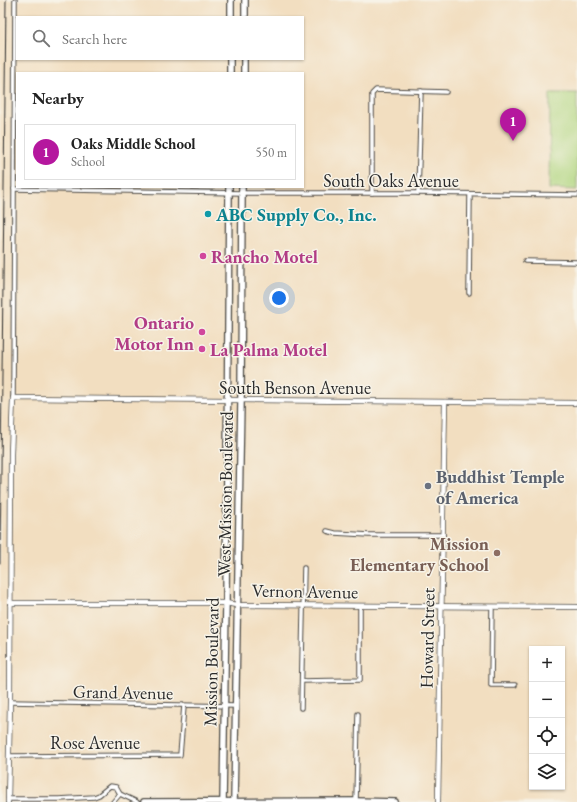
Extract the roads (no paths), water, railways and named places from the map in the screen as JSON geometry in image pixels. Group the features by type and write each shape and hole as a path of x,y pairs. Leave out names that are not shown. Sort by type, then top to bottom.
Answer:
{"main road":[{"path":"231,0 231,16"},
{"path":"245,0 245,16"},
{"path":"230,60 230,72"},
{"path":"244,60 244,72"},
{"name":"West Mission Boulevard","path":"228,402 229,189"},
{"name":"West Mission Boulevard","path":"234,802 242,190"},
{"name":"Mission Boulevard","path":"223,802 228,402"},
{"path":"144,802 395,802"}],"street":[{"path":"15,0 13,398 11,454 8,801 94,797 102,794 110,786 116,787 120,794 137,802"},
{"path":"372,193 372,94 376,90 446,92"},
{"path":"418,193 420,91"},
{"name":"South Oaks Avenue","path":"14,189 229,189 577,196"},
{"path":"469,293 470,194"},
{"path":"525,261 577,262"},
{"name":"South Benson Avenue","path":"13,398 228,402 577,403"},
{"name":"Howard Street","path":"438,802 445,402"},
{"path":"327,531 335,533 369,535 443,535"},
{"path":"301,708 304,568"},
{"name":"Vernon Avenue","path":"10,603 226,603 303,606 577,607"},
{"path":"302,681 360,680 360,606"},
{"path":"492,607 491,685 515,685"},
{"name":"Grand Avenue","path":"10,702 235,706"},
{"name":"Rose Avenue","path":"9,756 180,755 184,706"},
{"path":"356,802 358,714"},
{"path":"113,802 120,794"}],"railway":[{"path":"0,563 6,0"}],"place":[{"name":"Oaks Middle School","path":"513,141"},
{"name":"ABC Supply Co., Inc.","path":"208,214"},
{"name":"Rancho Motel","path":"203,256"},
{"name":"Ontario Motor Inn","path":"202,332"},
{"name":"La Palma Motel","path":"202,349"},
{"name":"Buddhist Temple of America","path":"428,486"},
{"name":"Mission Elementary School","path":"497,553"}]}
